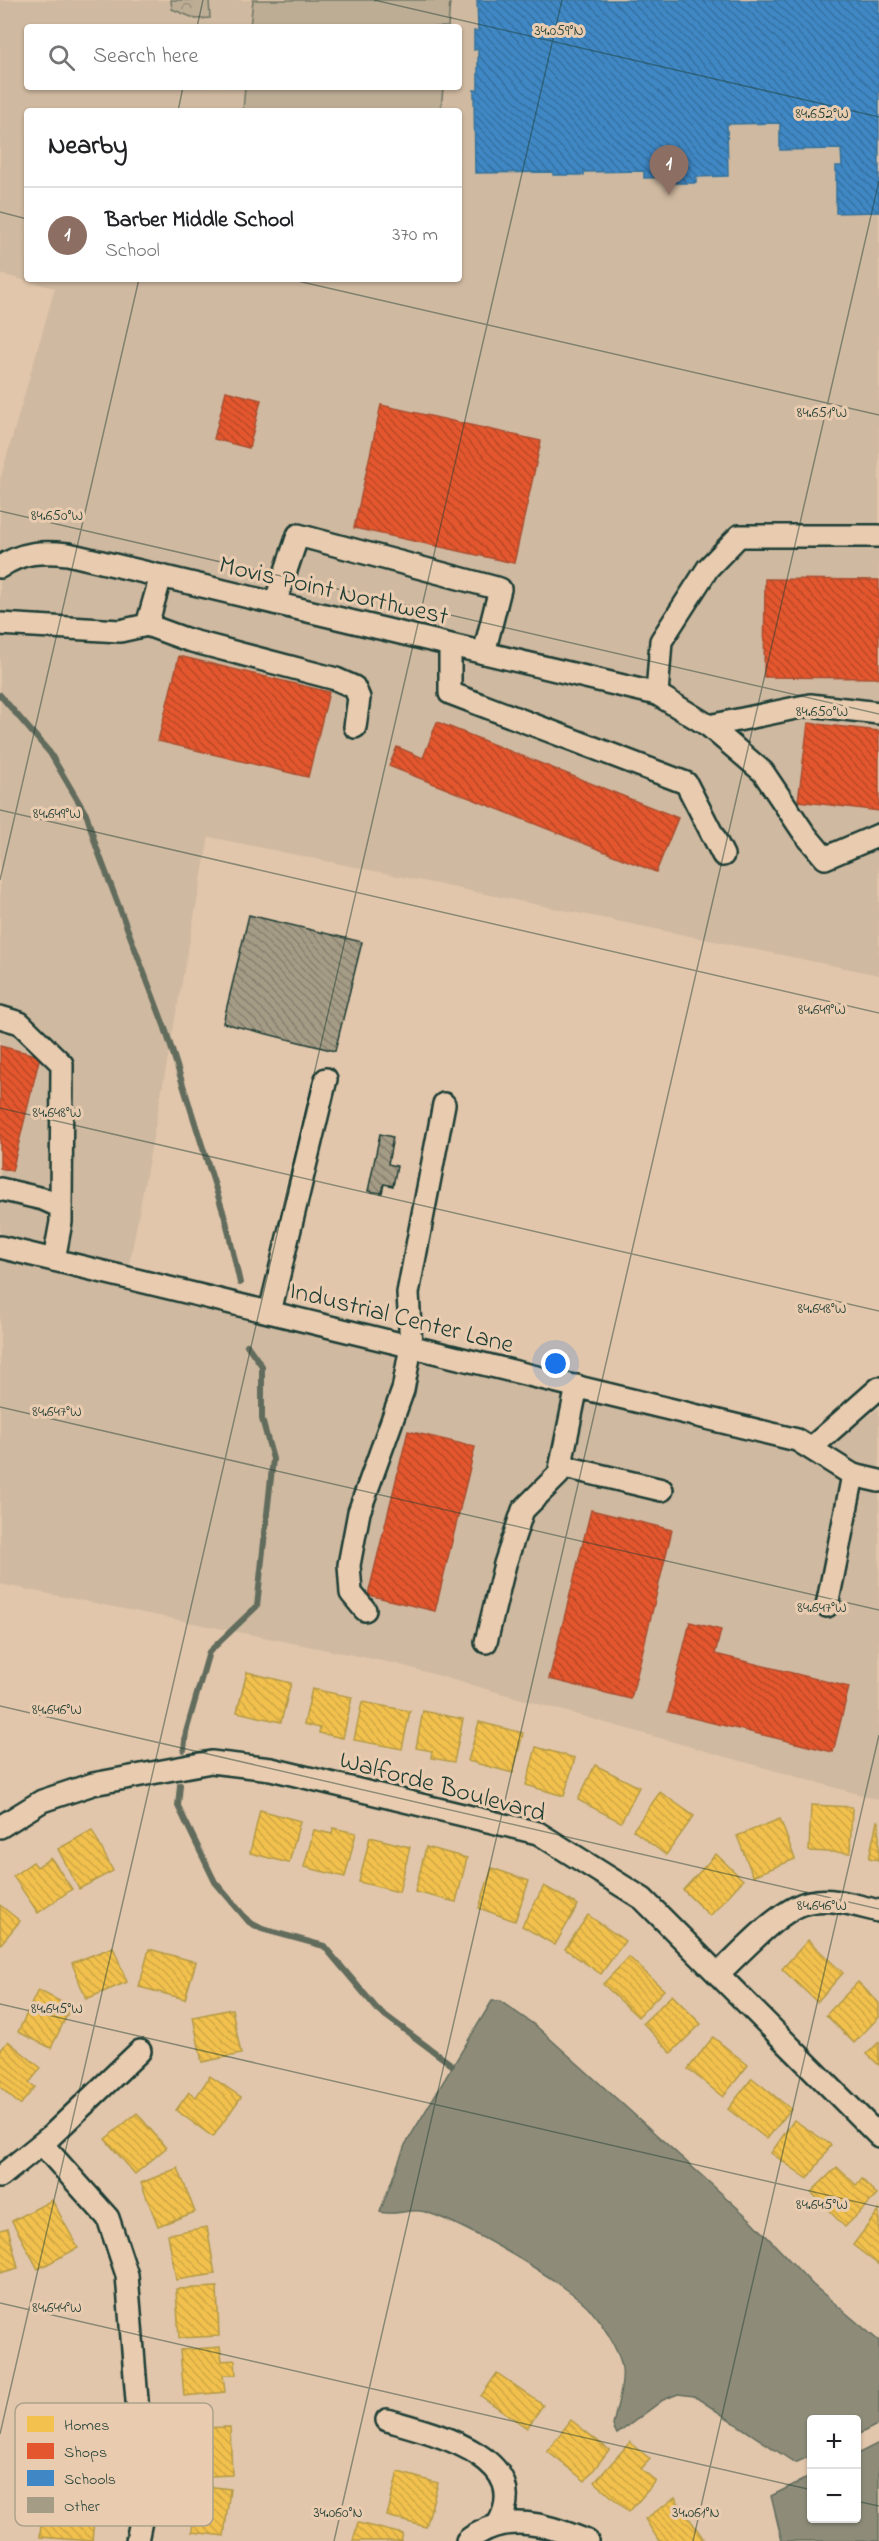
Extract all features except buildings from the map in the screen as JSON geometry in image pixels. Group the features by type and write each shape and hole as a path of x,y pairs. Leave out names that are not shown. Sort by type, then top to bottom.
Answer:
{"street":[{"path":"275,603 298,535 500,589 484,653"},
{"path":"657,694 661,641 708,568 739,536 879,536"},
{"name":"Movis Point Northwest","path":"0,567 25,554 47,552 68,554 657,694 709,726 764,772 804,833 825,858 879,835"},
{"path":"147,625 160,576"},
{"path":"0,624 120,631 147,625 188,640 336,678 354,687 358,698 355,727"},
{"path":"450,645 450,693 686,783 723,855"},
{"path":"709,726 810,705 879,713"},
{"path":"0,1017 20,1023 62,1064 61,1221 54,1260"},
{"path":"270,1312 326,1079"},
{"path":"365,1610 351,1593 349,1565 359,1512 403,1390 411,1346 408,1293 444,1104"},
{"path":"0,1189 43,1199 61,1207"},
{"name":"Industrial Center Lane","path":"0,1247 797,1440 853,1475 879,1481"},
{"path":"486,1642 505,1564 523,1510 559,1474 577,1386"},
{"path":"811,1448 879,1388"},
{"path":"561,1466 662,1490"},
{"path":"827,1606 853,1475"},
{"name":"Walforde Boulevard","path":"0,1827 42,1801 93,1784 211,1762 271,1769 538,1833 643,1899 879,2136"},
{"path":"718,1974 779,1917 809,1902 839,1902 879,1911"},
{"path":"0,2177 42,2144 140,2050"},
{"path":"42,2144 108,2218 127,2275 137,2403"},
{"path":"387,2420 450,2438 483,2457 498,2473 506,2492 506,2510 498,2524"},
{"path":"467,2541 471,2536 498,2524 524,2522 587,2541"},
{"path":"137,2541 140,2526"}],"shaded area":[{"path":"0,0 879,0 879,975 209,837 129,1266 816,1456 879,1408 879,1800 397,1664 0,1584 0,480 55,288 31,282 462,282 462,108 24,108 24,280 0,274"},
{"path":"492,2001 500,2001 536,2026 752,2221 813,2285 879,2341 879,2424 861,2433 861,2415 807,2415 807,2458 795,2463 694,2396 678,2394 663,2400 617,2434 613,2426 621,2390 622,2368 609,2336 589,2308 558,2283 482,2237 457,2225 420,2211 380,2212 405,2145"},
{"path":"879,2443 879,2541 782,2541 771,2496 807,2478 807,2523 861,2523 861,2452"}],"green space":[{"path":"171,0 209,0 210,18 196,19 172,9"},
{"path":"253,0 450,0 448,24 250,24"},
{"path":"245,90 443,90 441,108 243,108"}],"waterway":[{"path":"0,695 50,753 87,816 96,846 165,1028 226,1221 240,1283"},
{"path":"184,1750 186,1732 209,1652 257,1606 273,1459 262,1419 262,1366 247,1345"},
{"path":"180,1785 178,1806 215,1882 249,1922 262,1929 324,1946 378,2010 452,2065"}],"place":[{"name":"Barber Middle School","path":"669,195"}]}
